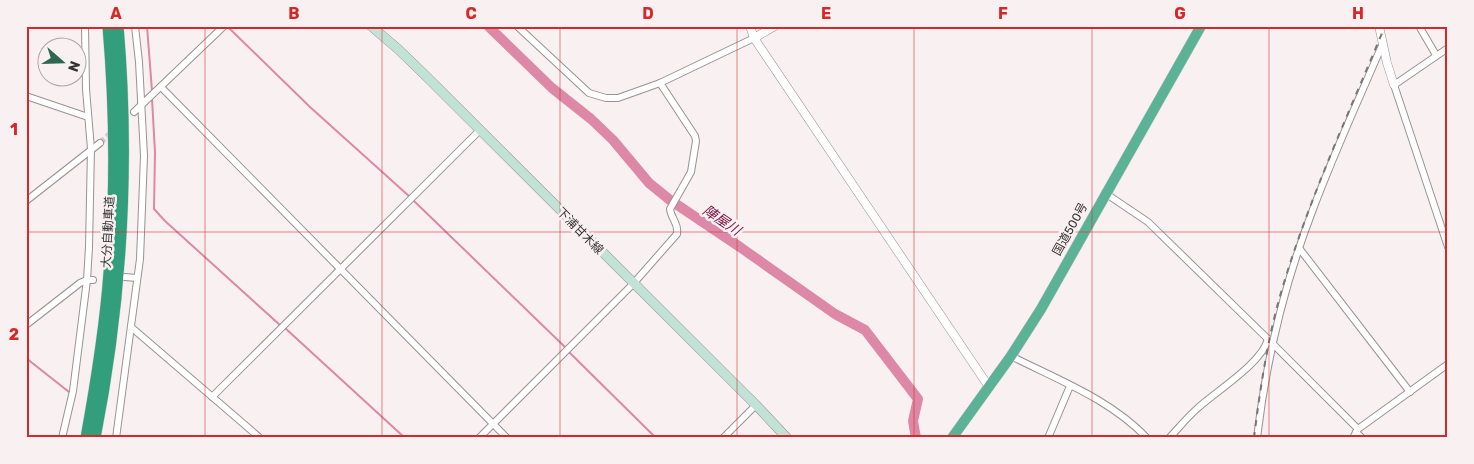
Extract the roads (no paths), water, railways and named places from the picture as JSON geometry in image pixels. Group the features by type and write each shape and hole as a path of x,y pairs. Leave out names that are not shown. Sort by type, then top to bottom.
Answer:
{"highway":[{"name":"大分自動車道","path":"86,438 101,344 112,234 114,120 108,26"},
{"name":"大分自動車道","path":"96,438 111,346 122,236 124,119 118,26"},
{"name":"国道500号","path":"952,438 1011,356 1041,308 1201,26"}],"main road":[{"name":"下浦甘木線","path":"371,26 398,49 480,130 756,404 787,438"}],"street":[{"path":"62,438 73,391 90,280 91,149 85,26"},
{"path":"116,438 140,259 143,165 142,105 135,26"},
{"path":"134,112 224,26"},
{"path":"517,26 576,82 594,95 606,98 618,98 660,83 775,26"},
{"path":"750,26 754,38 989,387"},
{"path":"1379,26 1387,63 1448,247"},
{"path":"1419,26 1436,55"},
{"path":"1257,438 1270,341 1299,248 1312,211 1383,43"},
{"path":"1394,85 1448,48"},
{"path":"479,438 633,284 677,234 678,225 671,215 670,209 691,172 696,141 695,136 660,83"},
{"path":"161,87 507,438"},
{"path":"26,96 88,117"},
{"path":"212,397 480,130"},
{"path":"26,201 100,143"},
{"path":"1104,194 1148,222 1270,341 1362,438"},
{"path":"1299,248 1410,392"},
{"path":"125,277 137,278"},
{"path":"26,325 80,283 90,280"},
{"path":"131,327 260,438"},
{"path":"1169,438 1198,408 1256,360 1270,341"},
{"path":"1011,356 1103,402 1118,412 1147,438"},
{"path":"1356,433 1448,364"},
{"path":"1048,438 1070,386"},
{"path":"723,438 756,404"}],"waterway":[{"path":"147,26 152,91"},
{"path":"231,26 229,28 310,107 410,197"},
{"name":"陣屋川","path":"488,26 552,88 591,119 613,140 649,183 670,200 835,314 865,330 918,399 913,421 916,438"},
{"path":"152,99 155,152 154,209 281,326"},
{"path":"413,200 566,348"},
{"path":"285,328 405,438"},
{"path":"569,352 656,438"},
{"path":"26,358 69,392"}],"tunnel":[{"path":"100,143 114,130"}],"railway":[{"path":"1254,438 1261,384 1271,331 1291,261 1329,160 1385,26"}]}
